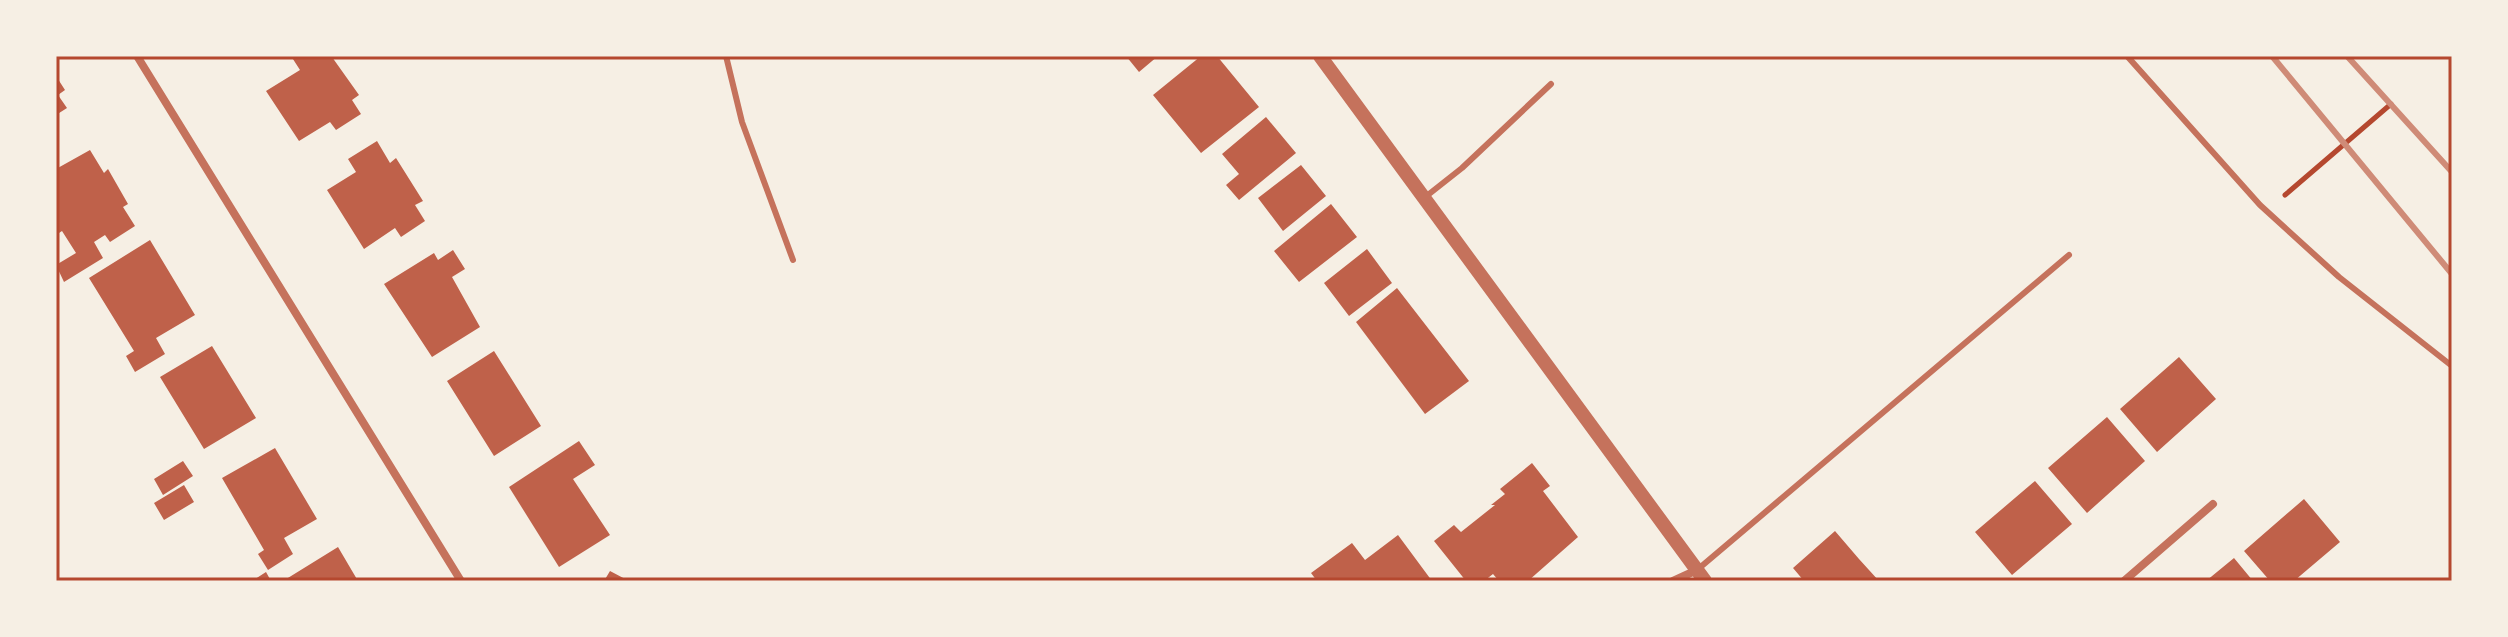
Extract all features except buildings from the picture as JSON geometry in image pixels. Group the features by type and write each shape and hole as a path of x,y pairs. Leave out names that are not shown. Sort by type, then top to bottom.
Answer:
{"street":[{"path":"137,56 461,581"},
{"path":"1320,56 1701,576 1673,581"},
{"path":"2124,581 2213,504"}],"lane":[{"path":"726,56 742,122 793,260"},
{"path":"2127,56 2267,211 2339,277 2452,366"},
{"path":"1424,198 1462,168 1551,84"},
{"path":"1701,576 2069,255"}],"path":[{"path":"2267,211 2391,104"}],"railway":[{"path":"2272,56 2452,274"},
{"path":"2347,56 2452,172"}]}
